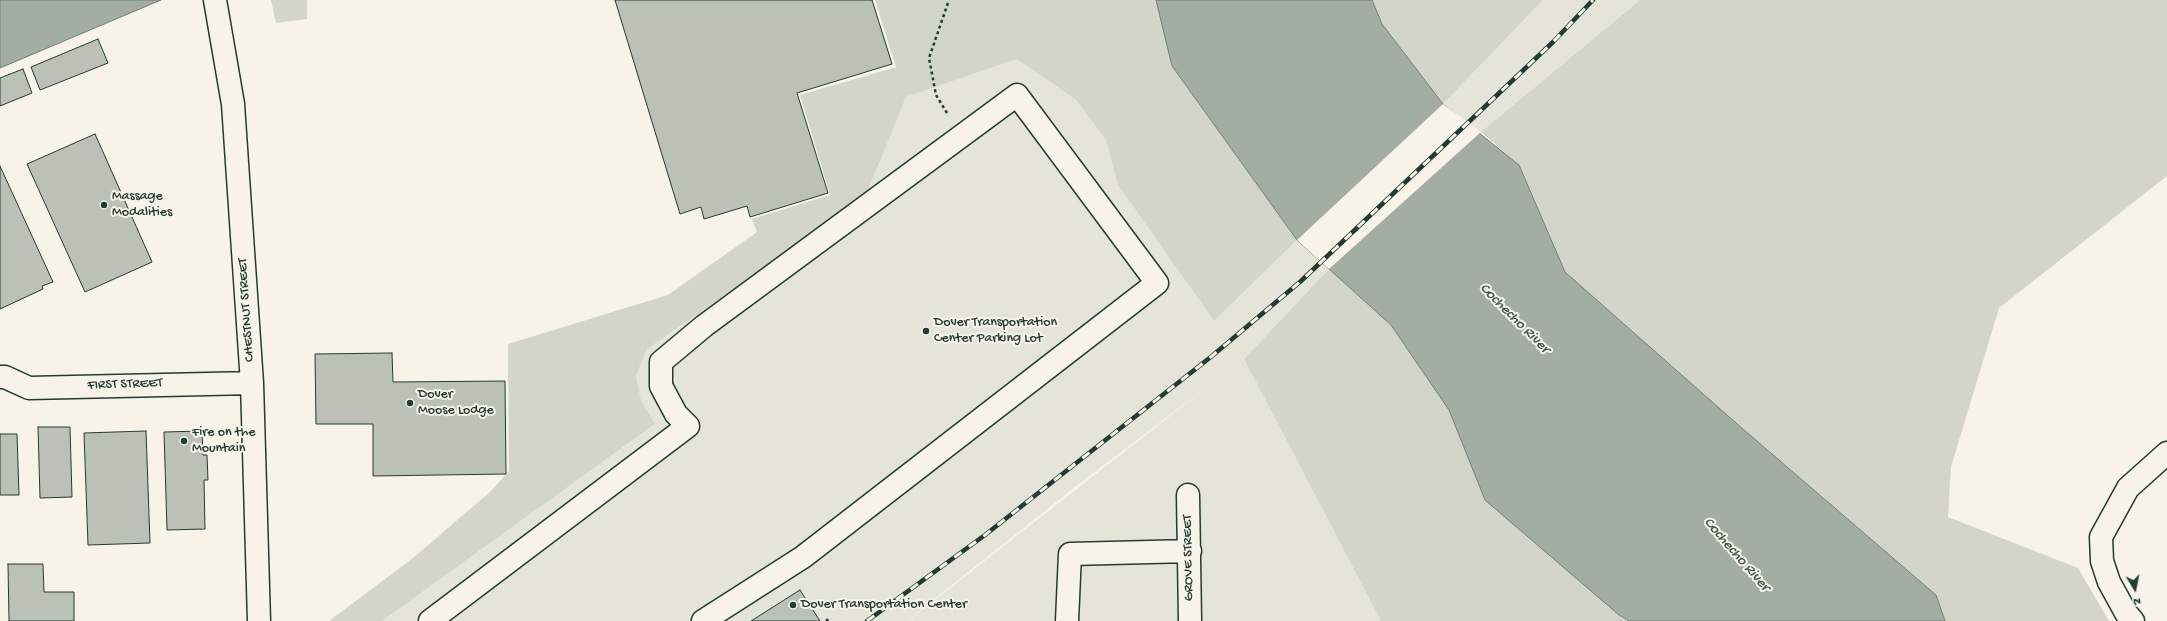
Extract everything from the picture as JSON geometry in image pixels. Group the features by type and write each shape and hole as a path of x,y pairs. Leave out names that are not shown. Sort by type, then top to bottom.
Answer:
{"street":[{"name":"CHESTNUT STREET","path":"216,6 233,104 252,383 259,621"},
{"path":"430,621 688,426 676,414 661,386 661,362 704,326 1017,94 1158,283 803,557 703,621"},
{"name":"FIRST STREET","path":"0,378 5,377 29,388 252,383"},
{"path":"2133,621 2126,613 2110,582 2102,561 2101,537 2128,488 2167,453"},
{"name":"GROVE STREET","path":"1188,495 1190,621"},
{"path":"1066,621 1070,554 1190,551"}],"path":[{"path":"949,0 930,58 936,95 961,137"},
{"path":"826,621 830,618"}],"shaded area":[{"path":"271,0 307,0 307,19 276,23"},
{"path":"875,0 1156,0 1172,66 1297,240 1214,321 1118,185 1106,140 1076,100 1017,59 906,97 865,198 647,349 636,376 641,400 655,424 382,621 329,621 413,558 490,492 509,471 508,344 668,295 757,232 752,219 830,195 800,95 896,67"},
{"path":"1372,0 1543,0 1443,104 1382,24"},
{"path":"1543,0 1640,0 1481,132 1443,104"},
{"path":"1640,0 2167,0 2167,176 1999,308 1951,467 1948,517 2078,568 2109,621 1945,621 1936,595 1744,430 1565,272 1519,165 1481,132"},
{"name":"Dover Transportation Center Parking Lot","path":"1017,59 1076,100 1106,140 1118,185 1214,321 1297,240 1329,269 1244,359 1381,621 908,621 1211,384 1076,486 907,621 382,621 655,424 641,400 636,376 647,349 865,198 906,97"},
{"path":"1329,269 1391,325 1449,410 1485,500 1619,615 1629,621 1381,621 1244,359"}],"water":[{"path":"0,0 161,0 0,68"},
{"name":"Cochecho River","path":"1156,0 1372,0 1382,24 1443,104 1519,165 1565,272 1744,430 1936,595 1945,621 1629,621 1619,615 1485,500 1449,410 1391,325 1297,240 1172,66"}],"pier":[{"path":"1443,104 1481,132 1329,269 1297,240"}],"building":[{"path":"615,0 872,0 892,64 797,93 828,193 750,217 747,206 704,219 701,207 680,214"},
{"path":"98,39 108,63 40,90 31,67"},
{"path":"23,69 32,93 0,106 0,78"},
{"path":"95,134 152,262 85,292 27,164"},
{"path":"0,166 53,282 42,286 43,289 0,309"},
{"name":"Dover Moose Lodge","path":"392,353 393,382 505,381 506,474 373,476 373,424 316,424 315,354"},
{"path":"38,427 70,427 72,497 40,498"},
{"path":"146,431 150,543 88,545 84,433"},
{"path":"202,431 203,455 207,455 208,480 204,480 205,529 167,530 164,432"},
{"path":"0,434 17,434 19,495 0,495"},
{"path":"8,564 43,564 44,592 74,592 74,621 9,621"},
{"name":"Dover Transportation Center","path":"800,590 820,621 751,621"}],"railway":[{"path":"867,621 985,535 1212,356 1301,281 1553,42 1593,0"}],"place":[{"name":"Massage Modalities","path":"104,205"},
{"name":"Dover Transportation Center Parking Lot","path":"926,331"},
{"name":"Dover Moose Lodge","path":"410,403"},
{"name":"Fire on the Mountain","path":"184,441"},
{"name":"Dover Transportation Center","path":"793,605"}]}
